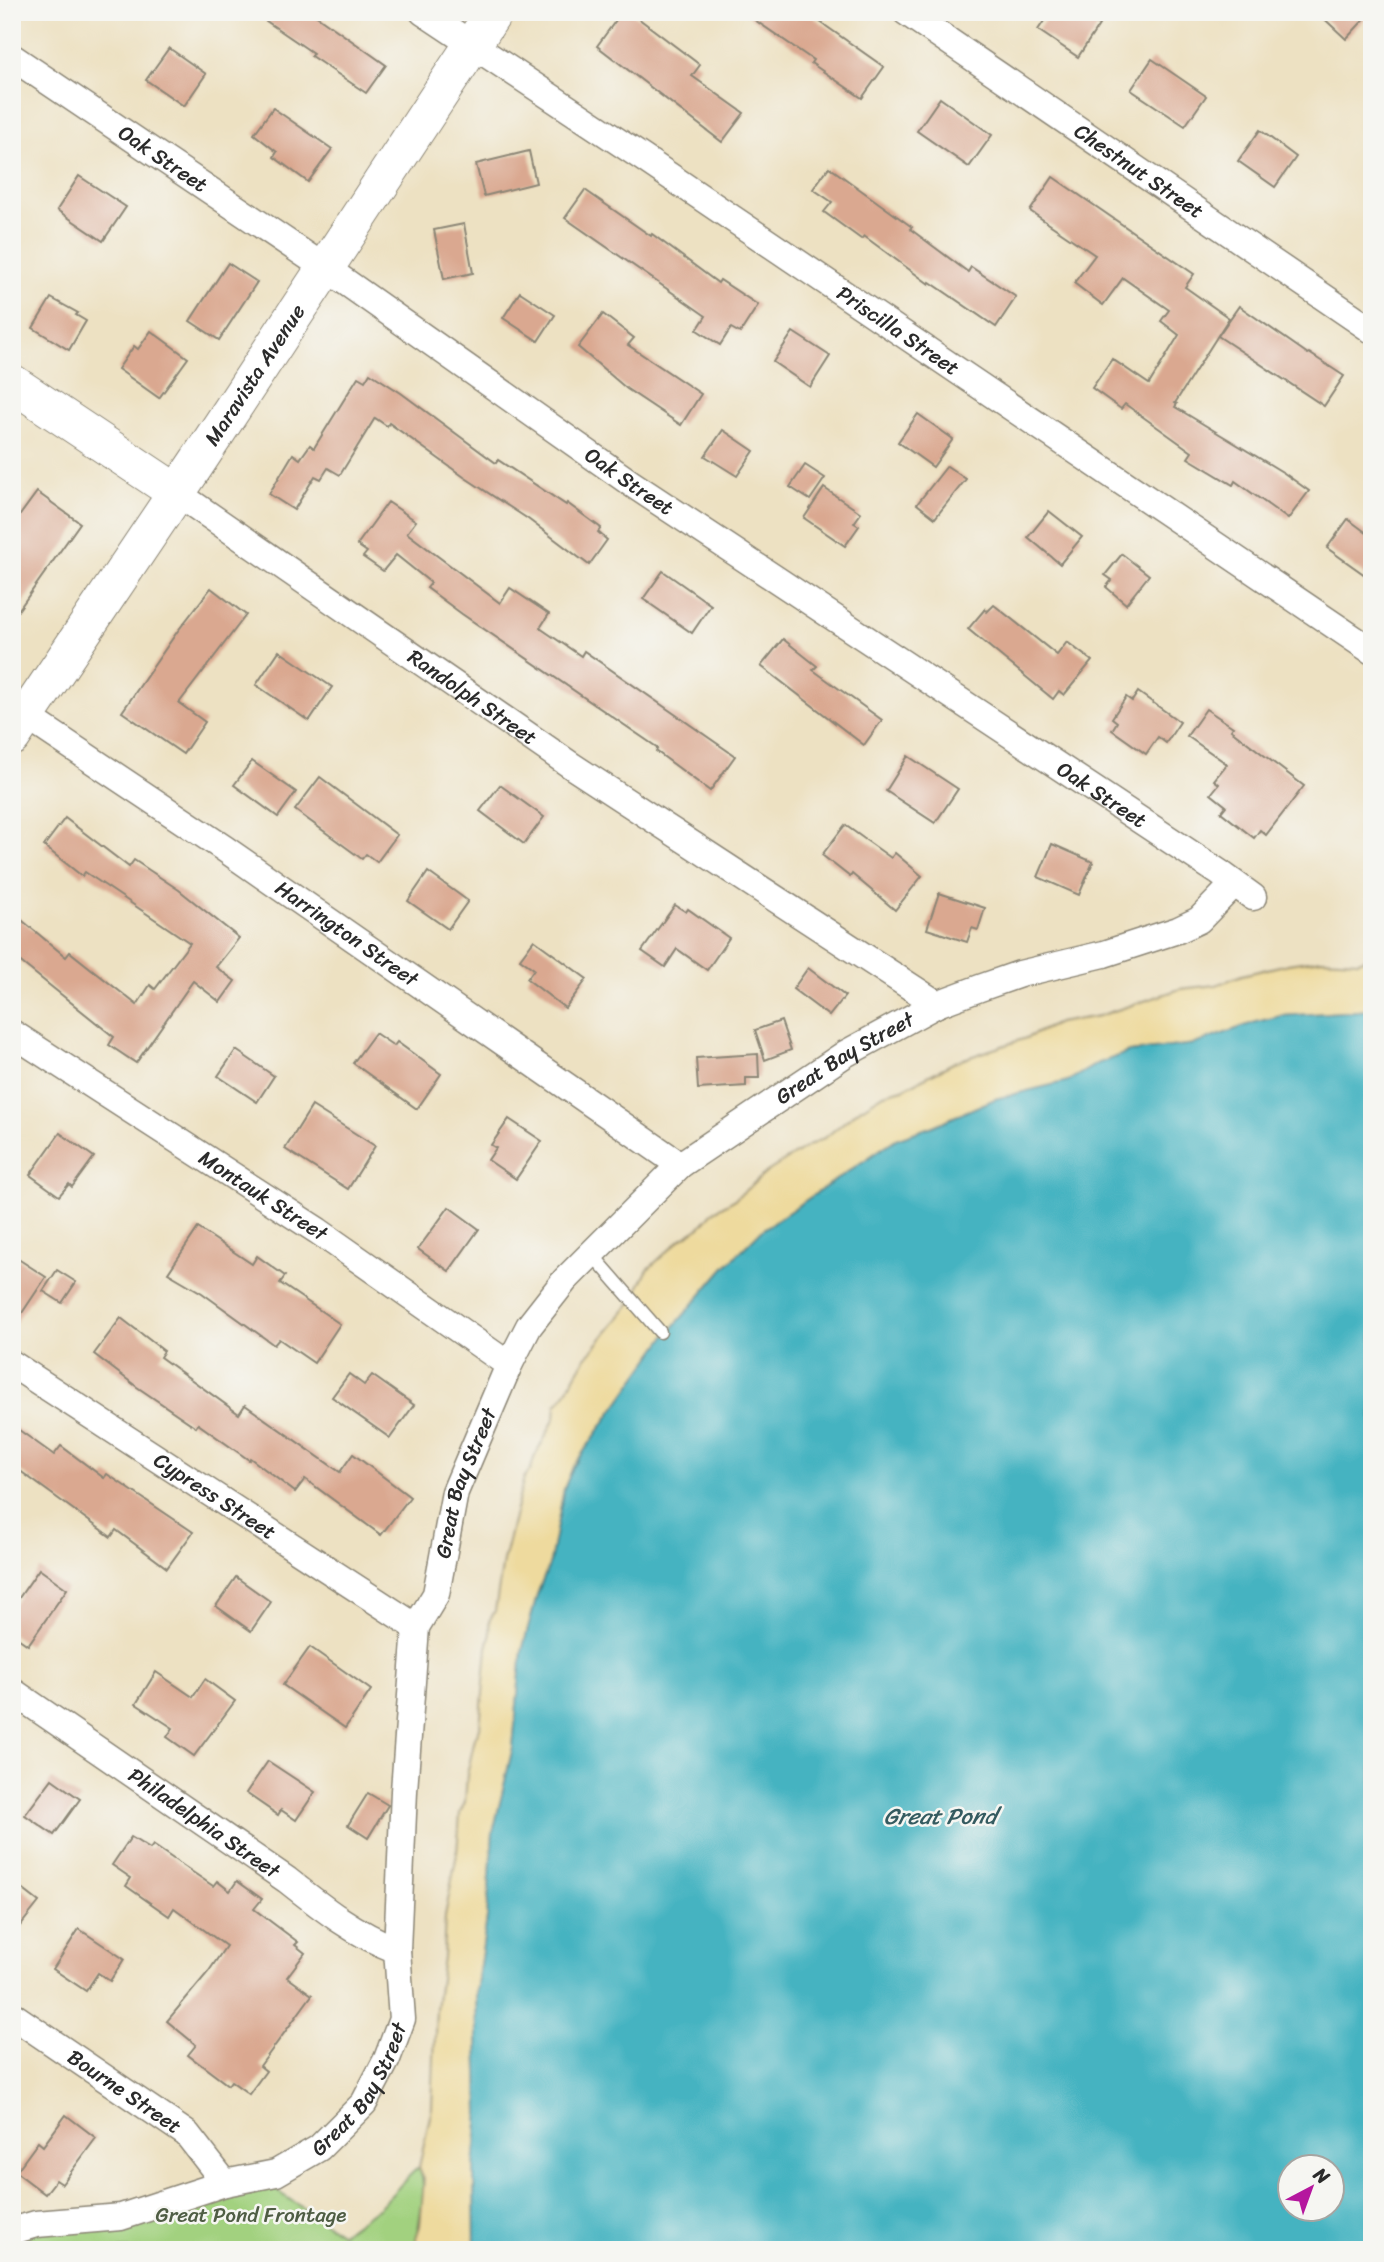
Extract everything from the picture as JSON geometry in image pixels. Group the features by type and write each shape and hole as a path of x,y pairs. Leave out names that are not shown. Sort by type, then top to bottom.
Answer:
{"main road":[{"name":"Maravista Avenue","path":"17,720 177,493 494,12"},
{"name":"Randolph Street","path":"12,383 177,493"}],"street":[{"name":"Priscilla Street","path":"423,12 1372,651"},
{"name":"Chestnut Street","path":"906,12 1372,330"},
{"name":"Oak Street","path":"12,57 324,267 632,484 1244,890"},
{"name":"Randolph Street","path":"177,493 572,766 937,1004"},
{"name":"Harrington Street","path":"17,720 236,856 680,1165"},
{"name":"Great Bay Street","path":"12,2231 36,2224 121,2217 225,2183 276,2173 318,2148 364,2103 387,2059 402,2019 397,1950 404,1791 416,1628 436,1594 455,1492 509,1365 529,1326 565,1280 680,1165 845,1054 937,1004 1020,974 1104,954 1178,930 1199,920 1244,890"},
{"name":"Montauk Street","path":"12,1033 328,1238 509,1365"},
{"name":"Cypress Street","path":"12,1364 416,1628"},
{"name":"Philadelphia Street","path":"12,1691 277,1873 324,1910 369,1939 397,1950"},
{"name":"Bourne Street","path":"12,2015 187,2134 225,2183"}],"lane":[{"path":"591,1253 660,1332"}],"green space":[{"name":"Great Pond Frontage","path":"419,2167 423,2198 417,2250 12,2250 12,2238 257,2178 342,2234 379,2207"}],"sand":[{"path":"1372,956 1372,1010 1281,1016 1195,1044 1129,1052 1097,1064 1068,1081 995,1099 896,1139 761,1231 724,1268 665,1337 573,1467 564,1489 550,1563 538,1592 522,1651 513,1747 493,1833 487,1918 476,1992 479,2112 474,2167 475,2250 417,2250 416,2238 420,2226 424,2179 419,2167 432,2107 436,2009 445,1916 457,1853 460,1813 465,1802 467,1775 475,1738 480,1728 490,1636 489,1621 495,1611 503,1561 524,1478 555,1418 556,1405 585,1359 630,1304 648,1269 681,1239 700,1227 714,1211 734,1200 767,1172 826,1137 860,1109 884,1094 903,1089 955,1062 1026,1038 1058,1023 1099,1016 1180,989 1216,985 1242,975 1288,964 1321,959 1358,961"}],"water":[{"name":"Great Pond","path":"1372,1010 1372,2250 475,2250 474,2167 479,2112 476,1992 487,1918 493,1833 513,1747 522,1651 538,1592 550,1563 564,1489 573,1467 665,1337 724,1268 761,1231 896,1139 995,1099 1068,1081 1097,1064 1129,1052 1195,1044 1281,1016"}],"building":[{"path":"253,12 311,12 386,65 366,93"},
{"path":"622,12 630,12 700,65 692,76 744,113 722,142 597,46"},
{"path":"743,12 806,12 884,67 862,98"},
{"path":"1050,12 1080,12 1099,25 1078,57 1038,30"},
{"path":"1317,12 1371,12 1346,39"},
{"path":"169,48 206,74 184,106 146,80"},
{"path":"1152,59 1206,96 1185,126 1131,90"},
{"path":"940,98 992,135 969,167 917,131"},
{"path":"273,108 332,149 308,182 274,157 277,152 254,134"},
{"path":"1260,130 1296,157 1275,187 1238,161"},
{"path":"529,151 536,183 484,196 476,164"},
{"path":"829,167 912,227 910,229 968,272 971,267 1016,297 996,327 930,282 929,284 864,236 861,239 824,212 832,202 813,189"},
{"path":"79,176 126,207 103,241 57,210"},
{"path":"1053,177 1194,274 1185,287 1229,318 1175,407 1309,491 1288,519 1235,481 1233,485 1188,458 1192,452 1125,404 1121,409 1092,388 1112,359 1149,384 1179,335 1161,321 1169,310 1123,278 1103,305 1074,283 1095,255 1030,211"},
{"path":"585,190 651,236 652,234 718,283 720,280 758,305 740,333 731,328 720,345 697,330 706,316 565,218"},
{"path":"464,224 473,273 444,279 434,230"},
{"path":"228,263 257,282 219,340 190,321"},
{"path":"520,292 555,315 538,341 503,318"},
{"path":"51,298 78,313 76,315 86,321 69,350 33,328"},
{"path":"1239,306 1344,376 1324,406 1218,336"},
{"path":"603,314 634,338 628,345 701,394 681,425 627,389 578,347"},
{"path":"151,331 188,358 159,398 118,369 134,346 138,349"},
{"path":"793,332 830,356 810,387 773,362"},
{"path":"370,373 496,463 498,460 566,505 567,503 601,528 598,532 607,540 589,565 528,519 389,423 387,426 375,418 340,475 328,468 321,479 315,476 294,510 269,494 293,454 300,459 310,445 314,448 358,377 365,381"},
{"path":"918,414 953,439 933,467 898,442"},
{"path":"723,430 754,451 737,476 705,456"},
{"path":"805,465 825,478 810,500 790,487"},
{"path":"947,466 966,479 935,518 917,504"},
{"path":"824,488 861,513 854,523 859,526 845,546 804,518"},
{"path":"37,492 80,523 12,619 12,526"},
{"path":"388,502 416,521 407,533 500,603 510,588 549,614 540,628 581,656 584,651 735,756 710,791 656,751 658,748 427,588 431,583 396,555 383,571 363,557 367,552 357,545"},
{"path":"1049,511 1082,537 1060,564 1028,537"},
{"path":"1348,519 1372,537 1372,580 1327,548"},
{"path":"1122,554 1149,575 1126,604 1106,587 1112,580 1105,575"},
{"path":"663,571 711,605 692,633 643,599"},
{"path":"211,588 246,615 179,703 205,722 183,754 122,712"},
{"path":"994,605 1057,655 1067,642 1092,661 1064,695 1059,691 1053,699 968,629 985,609 987,612"},
{"path":"783,639 817,666 813,670 882,720 864,745 761,666"},
{"path":"279,651 332,687 309,721 256,685"},
{"path":"1138,692 1180,722 1166,743 1158,737 1146,754 1112,730 1117,722 1112,718 1126,697 1132,701"},
{"path":"1206,709 1233,727 1231,730 1304,786 1266,835 1260,830 1254,838 1221,812 1226,806 1211,794 1219,784 1214,780 1227,764 1187,736"},
{"path":"908,756 958,789 935,823 886,791"},
{"path":"252,761 296,792 278,817 234,785"},
{"path":"320,777 397,835 377,862 366,854 362,859 295,810"},
{"path":"500,785 544,817 524,844 480,811"},
{"path":"65,818 129,867 134,860 179,890 239,938 216,967 235,981 220,1002 193,981 136,1063 109,1045 114,1037 12,955 12,912 66,957 70,952 137,1005 150,985 155,989 190,943 85,872 82,876 44,846"},
{"path":"845,825 891,858 895,853 922,876 895,910 852,874 850,877 822,855"},
{"path":"1052,844 1093,862 1079,895 1038,877"},
{"path":"428,872 468,901 448,929 408,901"},
{"path":"939,893 985,908 978,930 972,928 967,942 927,929"},
{"path":"675,905 686,912 688,909 729,938 707,970 677,949 665,967 642,951"},
{"path":"534,940 587,979 565,1008 527,979 534,969 520,959"},
{"path":"808,968 845,996 829,1016 793,989"},
{"path":"781,1021 791,1050 765,1060 755,1030"},
{"path":"375,1033 394,1046 397,1042 441,1074 417,1109 353,1063"},
{"path":"236,1050 274,1076 257,1102 218,1076"},
{"path":"758,1054 759,1078 746,1078 746,1086 698,1089 696,1058"},
{"path":"312,1106 375,1146 348,1189 285,1149"},
{"path":"509,1119 542,1141 516,1179 488,1160 496,1148 491,1145"},
{"path":"60,1133 94,1157 72,1187 69,1184 59,1196 30,1175"},
{"path":"449,1207 479,1229 449,1271 418,1249"},
{"path":"198,1228 252,1264 257,1256 285,1276 280,1283 340,1324 314,1363 279,1339 274,1345 202,1293 168,1273"},
{"path":"12,1255 46,1277 12,1328"},
{"path":"57,1270 76,1282 62,1303 43,1291"},
{"path":"121,1318 164,1351 160,1357 239,1414 245,1405 340,1472 353,1454 410,1497 381,1535 305,1479 295,1492 250,1458 249,1460 198,1424 196,1427 137,1387 94,1354"},
{"path":"349,1374 364,1385 372,1375 414,1405 390,1438 332,1397"},
{"path":"12,1425 54,1455 61,1446 104,1478 107,1474 193,1532 167,1568 116,1530 111,1537 12,1465"},
{"path":"39,1569 67,1589 28,1645 12,1634 12,1608"},
{"path":"236,1577 271,1602 251,1631 216,1606"},
{"path":"310,1647 371,1690 345,1728 283,1685"},
{"path":"156,1672 193,1697 205,1679 235,1701 194,1756 167,1737 173,1728 136,1704"},
{"path":"268,1761 315,1792 296,1820 281,1810 278,1815 246,1793"},
{"path":"52,1779 80,1799 54,1835 25,1815"},
{"path":"368,1793 388,1805 368,1838 348,1825"},
{"path":"131,1837 150,1849 153,1845 213,1886 217,1881 230,1891 237,1881 262,1899 254,1909 298,1942 295,1945 305,1953 287,1977 312,1995 260,2066 266,2071 249,2094 231,2081 228,2085 188,2055 196,2045 167,2021 226,1946 174,1908 169,1916 126,1886 131,1878 112,1865"},
{"path":"12,1881 39,1902 12,1936"},
{"path":"79,1929 124,1959 110,1981 98,1973 86,1991 53,1969"},
{"path":"66,2115 96,2138 62,2184 56,2180 45,2194 16,2172 38,2142 43,2146"}]}
